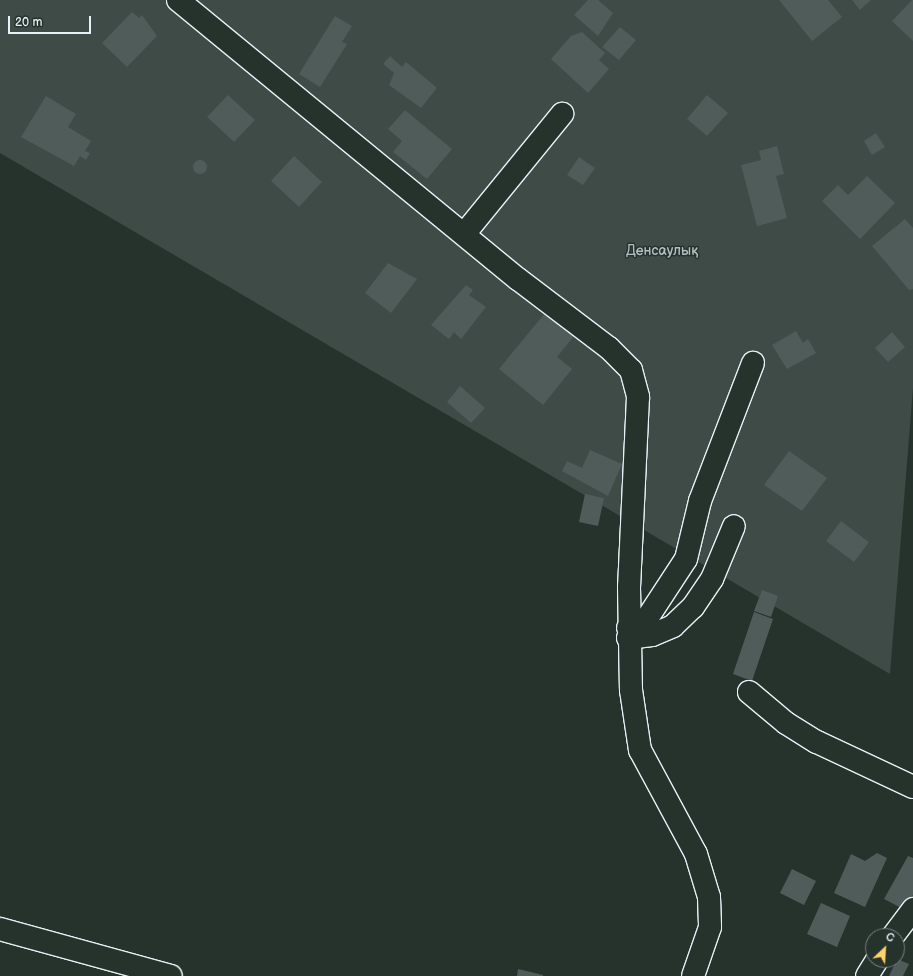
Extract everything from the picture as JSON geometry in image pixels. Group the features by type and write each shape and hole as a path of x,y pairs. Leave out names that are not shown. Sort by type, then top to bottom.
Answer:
{"street":[{"path":"178,0 609,348 630,370 637,382 628,633 640,750 696,854 708,897 710,927 693,976"},
{"path":"465,233 562,114"},
{"path":"628,633 648,617 686,559 700,501 753,363"},
{"path":"628,633 652,635 673,626 693,607 712,579 734,526"},
{"path":"749,692 786,723 817,742 913,787"},
{"path":"899,928 913,908"},
{"path":"0,929 171,976"}],"green space":[{"name":"Денсаулық","path":"0,0 913,0 913,388 890,674 0,153"}],"building":[{"path":"588,0 598,0 613,13 598,36 574,15"},
{"path":"779,0 828,0 842,17 812,41"},
{"path":"852,0 871,0 860,10"},
{"path":"913,0 913,41 892,21"},
{"path":"132,12 139,18 142,15 157,36 127,67 102,43"},
{"path":"335,16 352,26 342,42 347,44 320,87 299,74"},
{"path":"620,27 636,40 619,60 602,47"},
{"path":"582,32 605,53 599,60 609,69 588,93 551,59 571,36"},
{"path":"390,56 402,67 406,62 437,88 421,108 389,85 394,73 383,64"},
{"path":"228,95 255,120 234,142 207,117"},
{"path":"707,95 728,113 707,136 687,119"},
{"path":"46,96 76,114 68,127 91,141 85,151 90,153 86,160 80,156 74,166 21,137"},
{"path":"405,110 452,149 427,179 393,152 402,141 388,129"},
{"path":"876,133 885,147 872,155 864,141"},
{"path":"777,146 784,174 776,176 787,218 757,226 741,165 761,160 759,151"},
{"path":"294,156 322,182 299,207 271,181"},
{"path":"579,157 595,168 583,185 567,175"},
{"path":"200,160 205,162 207,167 205,172 200,174 195,172 193,167 195,162"},
{"path":"867,176 895,203 860,239 822,201 838,185 848,195"},
{"path":"905,219 913,228 913,289 909,290 872,246"},
{"path":"388,263 417,279 391,313 365,293"},
{"path":"466,285 473,290 469,295 486,307 461,339 454,332 449,339 431,325"},
{"path":"545,313 574,336 557,357 572,369 543,405 499,369"},
{"path":"796,331 803,343 808,339 816,353 787,369 772,345"},
{"path":"892,332 905,347 888,362 875,348"},
{"path":"460,386 485,408 471,423 447,402"},
{"path":"590,450 622,464 608,496 562,471 567,461 582,468"},
{"path":"789,451 827,478 802,511 764,485"},
{"path":"585,494 604,498 598,526 579,522"},
{"path":"841,521 869,542 854,562 826,541"},
{"path":"762,590 778,596 771,617 754,611"},
{"path":"754,612 773,619 752,681 733,674"},
{"path":"877,853 887,858 865,907 834,893 851,854 865,861"},
{"path":"908,856 913,858 913,895 905,910 884,899"},
{"path":"792,869 816,881 804,905 780,893"},
{"path":"821,903 850,916 837,947 807,934"},
{"path":"905,962 909,964 903,976 889,976 893,968 905,968"},
{"path":"518,969 543,975 543,976 517,976"}]}
